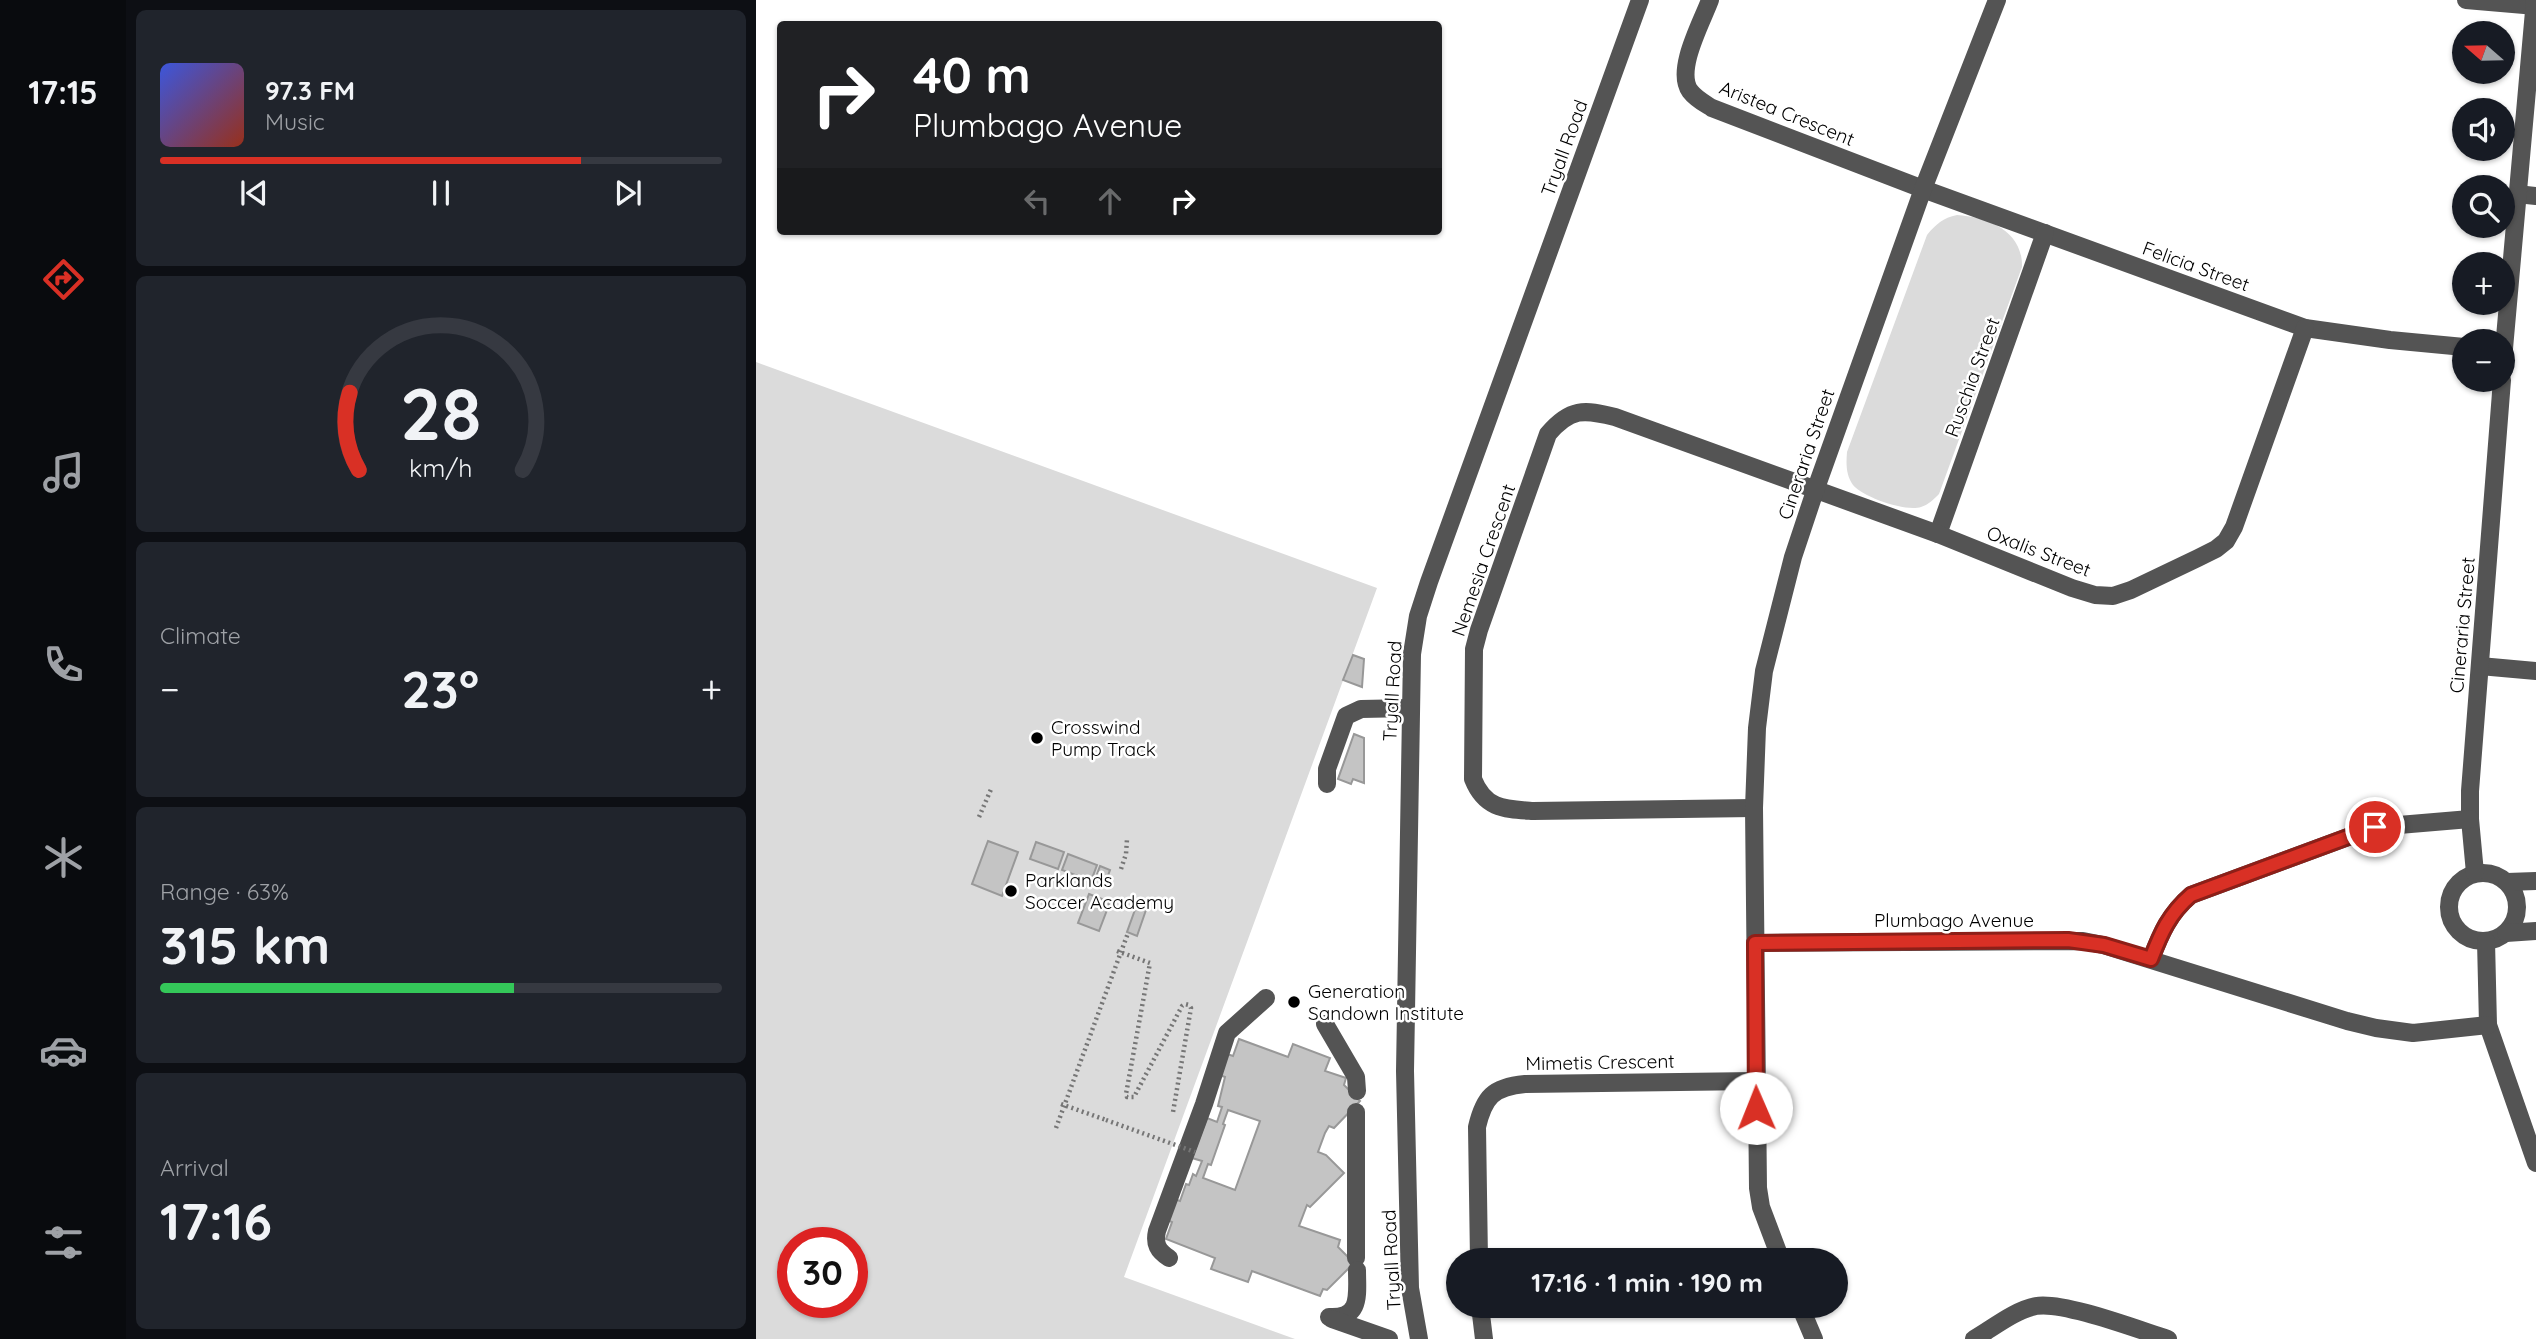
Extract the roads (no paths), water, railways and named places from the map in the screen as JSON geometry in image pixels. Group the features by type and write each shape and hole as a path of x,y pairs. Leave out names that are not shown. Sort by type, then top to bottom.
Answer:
{"street":[{"name":"Tryall Road","path":"1419,1339 1410,1288 1405,1071 1412,654 1418,616 1640,0"},
{"name":"Aristea Crescent","path":"1710,0 1686,63 1684,77 1688,89 1698,100 1723,113 1923,189"},
{"name":"Cineraria Street","path":"1776,1248 1760,1208 1758,1188 1754,808 1757,728 1764,671 1793,557 1815,491 1923,189 1997,0"},
{"path":"2466,0 2535,4 2505,329"},
{"name":"Felicia Street","path":"1923,189 2305,328 2452,347"},
{"path":"2517,194 2536,196"},
{"name":"Ruschia Street","path":"1938,534 2045,233"},
{"name":"Oxalis Street","path":"1815,491 1938,534 2072,588 2095,595 2113,596 2216,549 2226,541 2234,527 2305,328"},
{"name":"Cineraria Street","path":"2475,873 2470,819 2473,746 2501,392"},
{"name":"Nemesia Crescent","path":"1754,808 1533,811 1507,810 1491,804 1479,794 1473,779 1474,649 1548,434 1561,419 1575,412 1592,412 1615,417 1815,491"},
{"path":"2480,666 2536,671"},
{"path":"1327,784 1327,769 1346,716 1361,709 1411,708"},
{"path":"2151,959 2165,924 2175,909 2191,895 2375,827 2470,819"},
{"path":"2475,873 2498,875 2514,891 2518,902 2517,914 2506,933 2497,939 2486,941 2465,936 2451,919 2449,908 2456,886 2475,873"},
{"path":"2507,882 2536,881"},
{"path":"2506,933 2536,931"},
{"name":"Plumbago Avenue","path":"1755,943 2068,940 2104,945 2376,1028 2413,1032 2488,1025"},
{"path":"2486,941 2488,1025 2535,1157"},
{"path":"1168,1258 1157,1247 1155,1239 1190,1154 1227,1033 1266,998"},
{"path":"1325,1024 1356,1077 1357,1091"},
{"name":"Mimetis Crescent","path":"1479,1248 1477,1127 1481,1109 1492,1094 1505,1086 1756,1081"},
{"path":"1356,1112 1356,1302 1353,1309 1338,1318 1329,1317 1390,1339"},
{"path":"1974,1339 2023,1311 2048,1305 2168,1339"},
{"path":"1481,1318 1484,1339"},
{"path":"1805,1318 1814,1339"}],"place":[{"name":"Crosswind Pump Track","path":"1037,738"},
{"name":"Parklands Soccer Academy","path":"1011,891"},
{"name":"Generation Sandown Institute","path":"1294,1002"}]}
